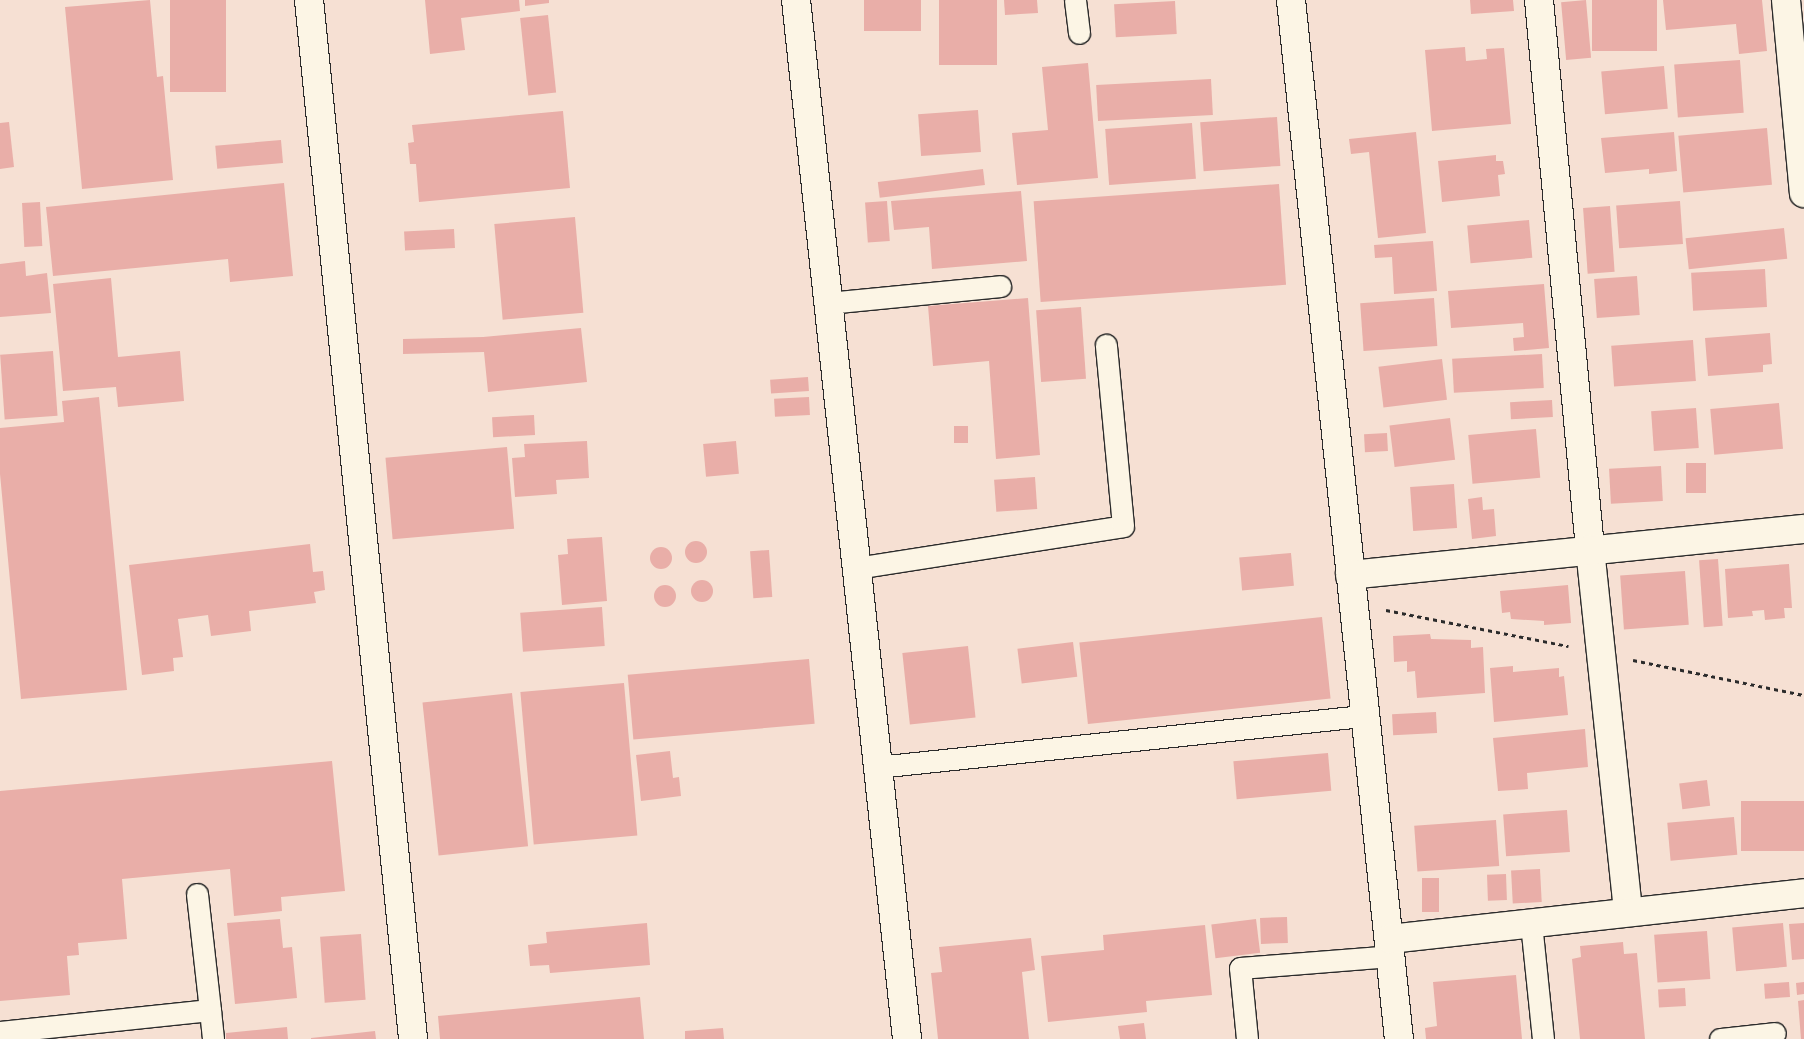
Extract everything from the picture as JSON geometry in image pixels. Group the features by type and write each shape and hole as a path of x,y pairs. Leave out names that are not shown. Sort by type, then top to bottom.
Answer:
{"street":[{"path":"309,0 413,1039"},
{"path":"796,0 907,1039"},
{"path":"1291,0 1399,1039"},
{"path":"1539,0 1590,549 1628,912"},
{"path":"1786,0 1804,193"},
{"path":"1350,575 1590,549 1804,530"},
{"path":"1390,948 1531,923 1804,893"}],"lane":[{"path":"1075,0 1079,33"},
{"path":"828,303 1000,286"},
{"path":"856,568 1123,526 1106,345"},
{"path":"877,767 1366,716"},
{"path":"197,894 213,1039"},
{"path":"1531,923 1543,1039"},
{"path":"1247,1039 1240,968 1390,948"},
{"path":"0,1032 210,1010"},
{"path":"1732,1038 1775,1033"}],"building":[{"path":"150,0 157,77 163,76 173,180 82,189 65,7"},
{"path":"170,0 226,0 226,92 170,92"},
{"path":"425,0 519,0 520,11 461,18 465,50 430,54"},
{"path":"525,0 549,0 549,3 525,6"},
{"path":"864,0 921,0 921,31 864,31"},
{"path":"939,0 997,0 997,65 939,65"},
{"path":"1004,0 1037,0 1038,13 1005,15"},
{"path":"1470,0 1513,0 1514,11 1471,14"},
{"path":"1586,0 1591,58 1566,60 1561,2"},
{"path":"1592,0 1657,0 1657,51 1592,51"},
{"path":"1663,0 1762,0 1767,51 1739,54 1736,24 1666,30"},
{"path":"1175,1 1177,34 1116,37 1114,4"},
{"path":"548,15 556,93 528,95 520,18"},
{"path":"1465,47 1466,61 1487,59 1486,49 1504,48 1511,124 1432,131 1425,50"},
{"path":"1740,60 1744,113 1678,117 1674,65"},
{"path":"1088,63 1098,178 1017,185 1012,133 1048,130 1042,67"},
{"path":"1664,66 1668,109 1605,114 1601,71"},
{"path":"1211,79 1213,115 1098,121 1096,85"},
{"path":"978,110 981,152 921,156 918,114"},
{"path":"563,111 570,188 419,202 416,164 410,164 408,143 414,142 412,125"},
{"path":"1277,117 1280,166 1204,171 1200,122"},
{"path":"9,122 14,167 0,169 0,123"},
{"path":"1192,123 1196,179 1109,185 1105,129"},
{"path":"1767,128 1772,185 1683,193 1678,136"},
{"path":"1416,132 1426,233 1378,238 1369,152 1351,154 1349,139"},
{"path":"1674,132 1677,171 1649,174 1649,169 1605,173 1601,138"},
{"path":"281,140 283,163 217,169 215,146"},
{"path":"1496,155 1496,161 1503,161 1505,174 1498,175 1500,196 1442,202 1438,161"},
{"path":"983,169 985,185 880,198 878,182"},
{"path":"284,183 293,276 230,282 228,259 53,276 46,207"},
{"path":"1279,184 1286,285 1041,302 1034,201"},
{"path":"1021,191 1027,261 932,269 929,227 894,230 891,201"},
{"path":"887,201 890,241 868,242 865,203"},
{"path":"1680,201 1683,244 1619,248 1616,205"},
{"path":"40,202 42,246 24,247 22,203"},
{"path":"1610,206 1615,272 1588,274 1583,208"},
{"path":"575,217 583,313 503,320 494,224"},
{"path":"1529,220 1532,258 1471,263 1467,225"},
{"path":"1784,228 1787,259 1689,269 1686,238"},
{"path":"454,229 455,248 405,251 404,232"},
{"path":"1433,241 1437,291 1394,294 1392,257 1375,258 1374,245"},
{"path":"25,261 26,276 47,273 51,313 0,317 0,264"},
{"path":"1765,269 1767,307 1693,311 1691,273"},
{"path":"1637,276 1640,315 1597,318 1594,279"},
{"path":"111,278 118,357 180,351 184,401 118,407 116,387 63,391 53,284"},
{"path":"1544,284 1549,348 1514,351 1513,338 1524,337 1523,323 1451,328 1448,291"},
{"path":"1028,298 1040,455 996,459 989,361 933,366 928,306"},
{"path":"1434,298 1437,346 1364,351 1360,303"},
{"path":"1081,307 1086,379 1041,382 1036,310"},
{"path":"581,328 587,382 488,392 484,352 403,354 403,339 483,337"},
{"path":"1770,333 1772,364 1763,365 1763,372 1708,376 1705,338"},
{"path":"1693,340 1696,381 1614,387 1611,346"},
{"path":"53,351 58,416 5,420 0,355"},
{"path":"1542,354 1544,388 1454,393 1452,359"},
{"path":"1442,359 1447,400 1383,407 1378,367"},
{"path":"808,377 809,391 771,394 770,380"},
{"path":"99,397 127,690 21,699 0,474 0,428 64,422 62,401"},
{"path":"809,397 810,415 775,417 774,399"},
{"path":"1552,400 1553,417 1511,419 1510,402"},
{"path":"1779,403 1783,449 1714,455 1710,409"},
{"path":"1696,408 1699,448 1654,451 1651,411"},
{"path":"534,415 535,435 493,437 492,417"},
{"path":"1450,418 1455,460 1395,467 1389,425"},
{"path":"954,426 968,426 968,443 954,443"},
{"path":"1536,429 1540,478 1473,484 1468,435"},
{"path":"1387,433 1388,451 1365,452 1364,434"},
{"path":"587,441 589,478 556,480 557,494 515,497 512,458 525,457 524,444"},
{"path":"736,441 739,474 706,477 703,444"},
{"path":"507,447 514,529 393,539 385,458"},
{"path":"1686,463 1706,463 1706,493 1686,493"},
{"path":"1661,466 1663,501 1611,504 1609,469"},
{"path":"1035,477 1037,509 996,512 994,480"},
{"path":"1454,484 1457,528 1413,531 1410,487"},
{"path":"1482,497 1483,510 1494,509 1496,536 1472,539 1468,499"},
{"path":"602,537 607,601 562,605 558,555 568,554 567,539"},
{"path":"696,541 704,544 707,552 704,560 696,563 688,560 685,552 688,544"},
{"path":"310,544 313,572 323,571 325,590 314,592 316,603 249,611 251,631 211,636 208,615 178,619 183,657 173,658 174,671 142,675 129,565"},
{"path":"661,547 669,550 672,558 669,566 661,569 653,566 650,558 653,550"},
{"path":"769,550 772,597 753,598 750,551"},
{"path":"1291,553 1294,586 1242,590 1239,558"},
{"path":"1718,559 1723,626 1704,627 1699,560"},
{"path":"1789,564 1792,608 1784,608 1785,618 1765,620 1764,610 1752,611 1753,616 1728,618 1725,569"},
{"path":"1685,571 1689,625 1624,629 1620,576"},
{"path":"702,580 712,587 713,591 706,601 702,602 692,595 691,591 698,581"},
{"path":"665,585 675,592 676,596 669,606 665,607 655,600 654,596 661,586"},
{"path":"1568,585 1571,623 1544,625 1544,621 1511,619 1510,612 1502,613 1500,591"},
{"path":"602,607 605,646 523,652 520,613"},
{"path":"1322,617 1331,699 1088,724 1079,643"},
{"path":"1430,634 1431,639 1471,640 1471,648 1483,647 1485,693 1417,698 1415,671 1407,672 1407,661 1394,662 1393,636"},
{"path":"1073,642 1077,677 1022,684 1017,649"},
{"path":"968,646 976,718 910,725 902,653"},
{"path":"809,659 815,724 633,740 628,675"},
{"path":"1513,666 1513,672 1559,668 1559,677 1564,676 1568,715 1494,722 1490,668"},
{"path":"624,683 637,835 534,844 520,692"},
{"path":"512,693 528,846 439,856 422,702"},
{"path":"1436,712 1437,733 1393,735 1392,714"},
{"path":"1585,729 1588,767 1527,773 1528,789 1498,791 1493,738"},
{"path":"670,751 673,778 679,777 681,796 641,801 636,755"},
{"path":"1328,753 1331,791 1237,799 1233,761"},
{"path":"332,761 345,891 281,897 282,911 234,916 230,869 122,879 127,939 78,943 79,955 67,956 70,995 0,1001 0,791"},
{"path":"1707,780 1710,806 1682,809 1679,783"},
{"path":"1741,801 1804,801 1804,851 1741,851"},
{"path":"1567,810 1570,852 1506,856 1503,814"},
{"path":"1734,817 1737,855 1671,861 1667,823"},
{"path":"1496,820 1499,866 1417,872 1414,826"},
{"path":"1540,869 1542,902 1513,903 1511,871"},
{"path":"1506,874 1507,900 1488,901 1487,875"},
{"path":"1422,878 1439,878 1439,912 1422,912"},
{"path":"1287,917 1288,943 1261,944 1260,918"},
{"path":"280,919 283,948 292,947 297,998 235,1004 227,923"},
{"path":"1256,919 1260,953 1215,958 1211,924"},
{"path":"647,923 650,965 550,973 549,965 530,966 528,945 547,943 546,932"},
{"path":"1783,923 1787,967 1736,971 1732,927"},
{"path":"1804,923 1804,959 1792,960 1789,924"},
{"path":"1205,925 1212,995 1146,1001 1147,1012 1048,1022 1041,956 1104,950 1103,935"},
{"path":"1707,931 1710,979 1657,983 1654,935"},
{"path":"361,934 366,1000 325,1003 320,937"},
{"path":"1031,938 1035,970 1022,972 1029,1039 938,1039 931,973 942,972 939,947"},
{"path":"1623,942 1624,954 1637,953 1645,1039 1580,1039 1572,959 1581,957 1580,946"},
{"path":"1516,975 1522,1039 1426,1039 1425,1028 1437,1026 1433,982"},
{"path":"1789,982 1790,997 1765,999 1764,984"},
{"path":"1804,982 1804,994 1797,995 1796,983"},
{"path":"1685,988 1686,1006 1659,1007 1658,989"},
{"path":"640,997 644,1039 440,1039 438,1016"},
{"path":"1804,1000 1804,1039 1801,1039 1798,1001"},
{"path":"1144,1023 1146,1039 1120,1039 1118,1026"},
{"path":"287,1027 288,1039 226,1039 226,1033"},
{"path":"723,1028 724,1039 685,1039 685,1031"},
{"path":"375,1031 376,1039 311,1039 311,1038"}]}
